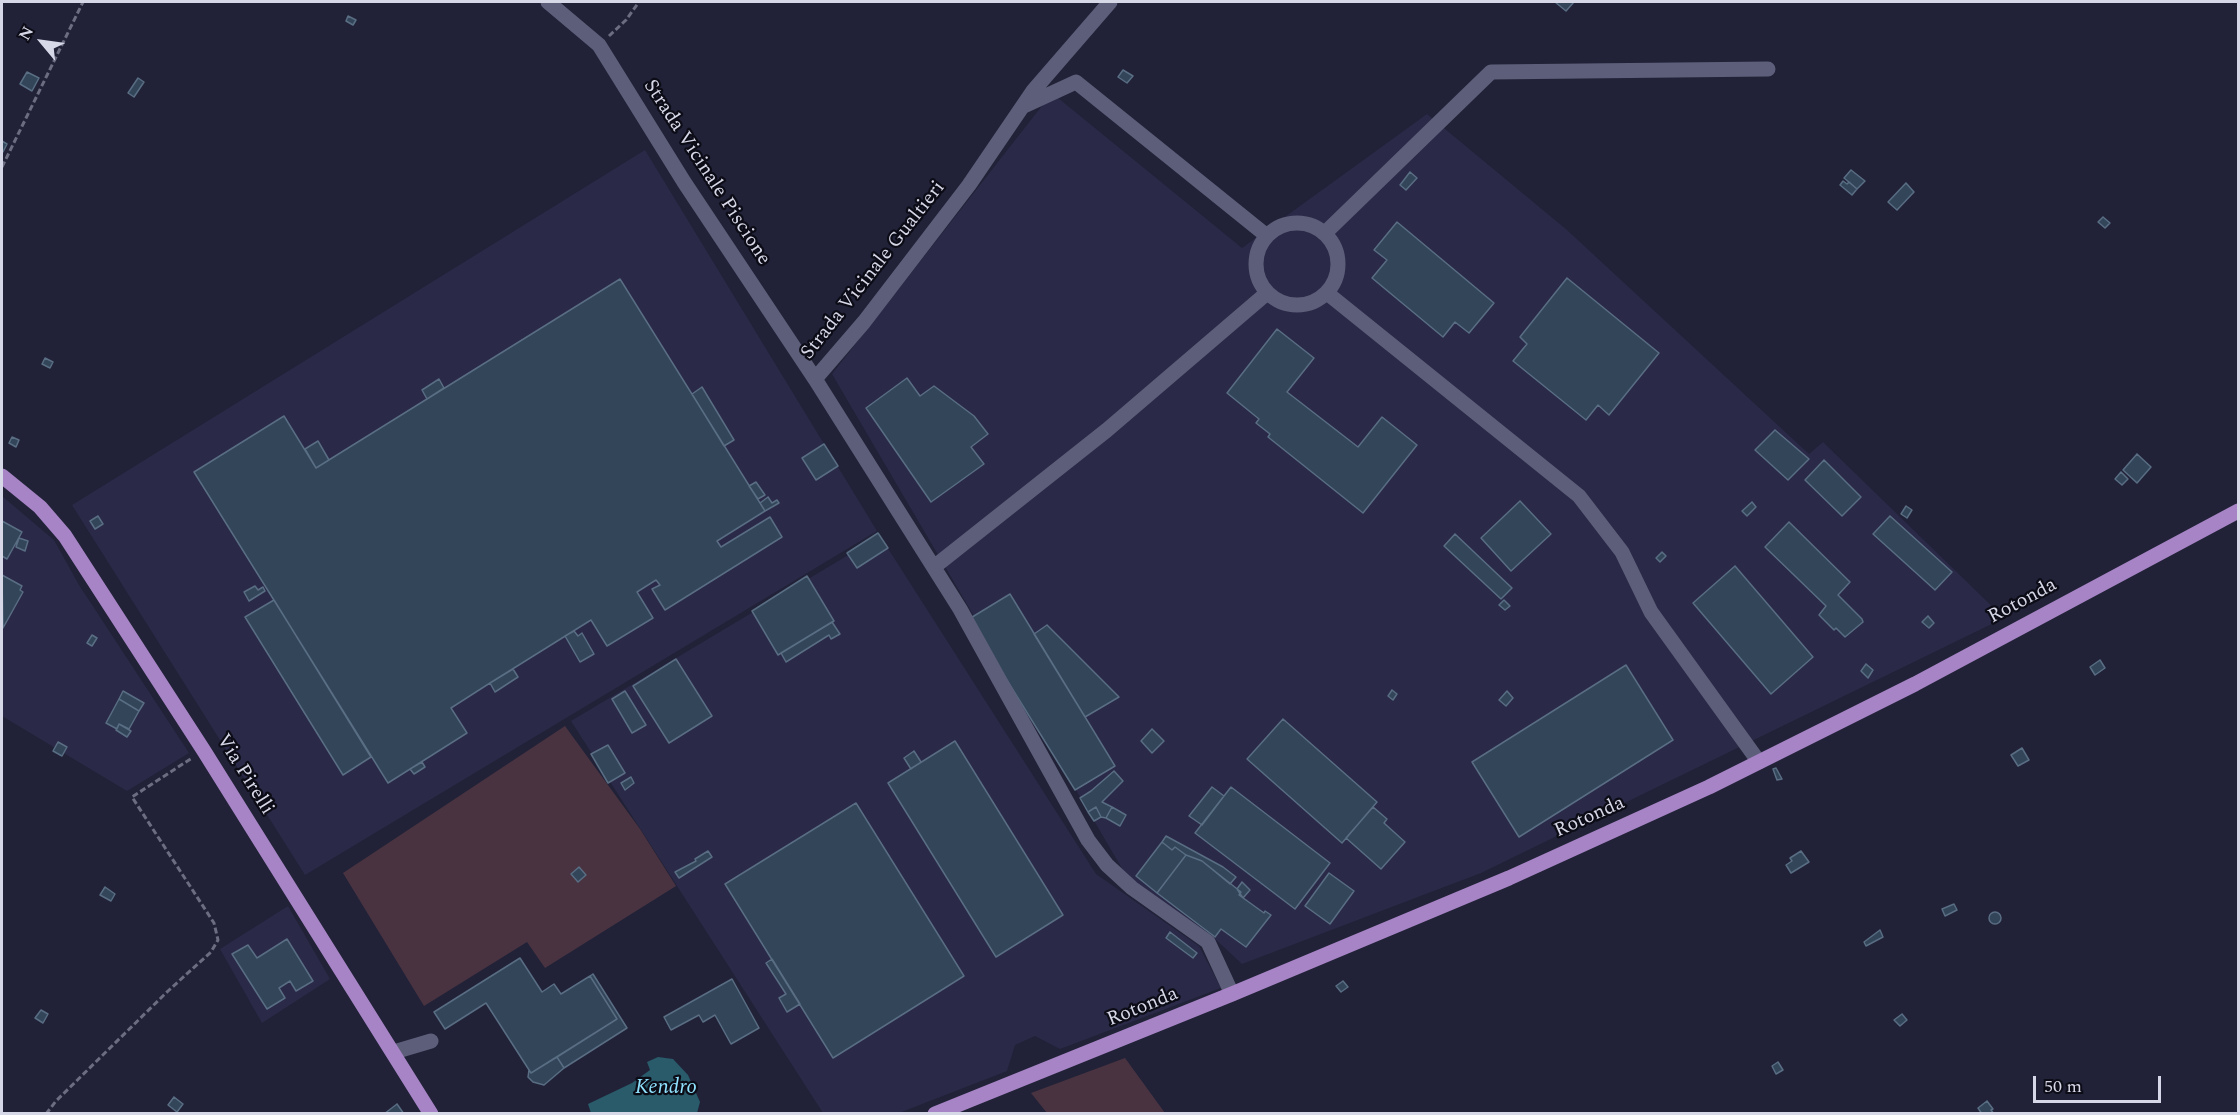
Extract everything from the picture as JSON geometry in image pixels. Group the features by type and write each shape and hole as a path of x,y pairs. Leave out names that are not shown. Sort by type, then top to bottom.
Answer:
{"main road":[{"name":"Via Pirelli","path":"2,476 40,507 65,536 204,751 431,1113"},
{"name":"Rotonda","path":"936,1113 1232,994 1509,878 1709,787 1915,684 2238,511"}],"street":[{"name":"Strada Vicinale Piscione","path":"548,2 599,45 684,182 815,379"},
{"name":"Strada Vicinale Gualtieri","path":"1110,2 1033,91 948,212 864,322 815,379 960,609 1088,840 1107,865 1132,888 1208,942 1232,994"},
{"path":"1325,233 1491,72 1768,69"},
{"path":"1023,106 1076,82 1267,236"},
{"path":"1299,223 1313,226 1325,233 1333,244 1338,269 1327,293 1316,301 1304,305 1290,305 1278,301 1267,293 1259,282 1256,268 1257,254 1267,236 1285,225 1299,223"},
{"path":"933,567 1107,429 1267,293"},
{"path":"1327,293 1579,496 1622,552 1651,612 1759,762"},
{"path":"394,1053 431,1041"}],"path":[{"path":"2,167 83,2"},
{"path":"599,45 626,20 639,2"},
{"path":"46,1113 168,990 212,952 218,940 214,923 132,797 204,751"}],"shaded area":[{"path":"1052,93 1242,248 1427,114 1567,230 1809,454 1823,442 2004,618 1481,873 1242,964 1213,937 1127,877 832,374"},
{"path":"645,150 877,531 305,875 72,505"},
{"path":"2,496 54,540 79,585 189,753 127,791 2,716"},
{"path":"880,536 1096,874 1199,946 1221,988 1060,1049 1035,1036 1015,1045 1007,1071 899,1113 823,1113 571,721"},
{"path":"565,726 640,829 676,886 545,968 527,942 424,1006 343,873"},
{"path":"288,906 330,979 262,1023 220,949"},
{"path":"1125,1058 1165,1113 1047,1113 1031,1093"}],"water":[{"name":"Kendro","path":"658,1057 673,1059 688,1075 700,1102 697,1113 591,1113 588,1104 632,1083 650,1070 647,1062"}],"building":[{"path":"1555,2 1574,2 1566,11"},
{"path":"348,16 356,20 353,25 346,21"},
{"path":"1123,70 1133,76 1127,83 1118,77"},
{"path":"27,72 39,78 32,91 20,84"},
{"path":"138,78 144,82 134,97 128,93"},
{"path":"2,141 7,144 3,152 2,151"},
{"path":"1851,170 1865,181 1857,189 1844,178"},
{"path":"1410,172 1417,178 1406,190 1400,185"},
{"path":"1843,181 1847,184 1849,182 1857,189 1852,195 1840,185"},
{"path":"1906,183 1914,192 1897,210 1888,202"},
{"path":"2103,217 2110,223 2105,228 2098,222"},
{"path":"1397,222 1494,303 1469,333 1455,322 1443,337 1372,278 1387,260 1374,250"},
{"path":"1567,278 1659,353 1609,415 1598,405 1586,420 1513,361 1527,344 1520,337"},
{"path":"620,279 765,511 717,541 721,547 770,517 782,537 665,610 652,589 660,585 656,580 637,592 653,618 607,646 591,620 490,683 451,708 467,733 388,783 194,472 284,416 316,468"},
{"path":"1277,329 1314,358 1287,392 1358,447 1382,417 1417,445 1363,513 1268,437 1270,434 1256,423 1259,419 1227,393"},
{"path":"45,358 53,362 50,368 42,364"},
{"path":"907,378 920,396 934,386 974,416 988,434 971,447 984,464 931,502 866,408"},
{"path":"439,379 444,388 427,399 422,390"},
{"path":"702,387 734,440 724,446 692,394"},
{"path":"1775,430 1809,459 1788,480 1755,450"},
{"path":"12,437 19,440 16,447 9,443"},
{"path":"318,441 329,460 316,468 305,449"},
{"path":"824,444 838,466 816,480 802,458"},
{"path":"2137,454 2151,467 2137,483 2123,470"},
{"path":"1824,460 1861,497 1842,516 1805,480"},
{"path":"2121,472 2128,479 2122,485 2115,479"},
{"path":"756,482 765,495 758,499 749,486"},
{"path":"768,497 772,503 777,500 779,503 765,511 760,503"},
{"path":"1520,501 1551,534 1511,571 1481,538"},
{"path":"1752,502 1756,507 1747,516 1742,511"},
{"path":"1906,506 1912,510 1907,518 1901,514"},
{"path":"98,516 103,524 95,529 90,521"},
{"path":"1890,516 1952,572 1935,590 1873,534"},
{"path":"2,521 22,532 7,559 2,556"},
{"path":"1789,522 1850,582 1838,595 1863,622 1845,637 1819,615 1826,606 1765,547"},
{"path":"878,533 888,548 857,568 847,553"},
{"path":"1455,534 1512,588 1501,599 1444,546"},
{"path":"19,538 28,541 25,551 16,547"},
{"path":"1662,552 1666,556 1660,562 1656,558"},
{"path":"1735,566 1813,657 1771,694 1693,603"},
{"path":"2,575 22,586 20,590 23,592 3,628"},
{"path":"807,576 834,621 778,655 752,611"},
{"path":"255,586 258,590 263,587 265,591 249,601 244,592"},
{"path":"1010,594 1115,766 1075,790 969,619"},
{"path":"274,600 371,757 343,775 245,617"},
{"path":"1504,600 1510,606 1505,610 1499,605"},
{"path":"1928,616 1934,623 1929,628 1922,622"},
{"path":"832,622 840,634 831,639 829,635 786,662 781,653"},
{"path":"1047,625 1119,697 1085,717 1034,634"},
{"path":"574,631 578,636 582,633 594,654 580,662 565,636"},
{"path":"92,635 97,638 92,646 87,643"},
{"path":"676,659 712,716 669,743 633,686"},
{"path":"2100,660 2105,668 2095,675 2090,667"},
{"path":"1866,664 1873,670 1868,678 1861,671"},
{"path":"1626,665 1673,740 1519,837 1472,762"},
{"path":"513,669 518,677 495,692 490,683"},
{"path":"1392,690 1397,694 1393,700 1388,696"},
{"path":"123,691 144,703 139,711 119,699"},
{"path":"625,691 646,725 632,733 612,699"},
{"path":"1507,691 1513,698 1506,706 1499,700"},
{"path":"119,699 139,711 129,729 119,724 117,729 106,723"},
{"path":"1283,719 1377,802 1342,843 1247,759"},
{"path":"119,724 131,731 127,737 116,730"},
{"path":"1152,729 1164,741 1152,753 1141,741"},
{"path":"955,741 1063,915 996,957 888,783"},
{"path":"58,742 67,747 62,756 53,751"},
{"path":"608,745 625,773 608,783 591,754"},
{"path":"2022,748 2029,760 2018,766 2011,755"},
{"path":"914,751 921,762 911,769 904,758"},
{"path":"422,762 425,767 414,774 410,769"},
{"path":"1776,768 1782,779 1777,780 1773,769"},
{"path":"1114,771 1123,781 1102,802 1112,807 1106,818 1101,817 1096,807 1088,812 1080,798"},
{"path":"631,777 634,783 625,790 621,783"},
{"path":"1212,787 1224,796 1202,825 1189,816"},
{"path":"1231,787 1330,863 1295,909 1195,833"},
{"path":"856,803 964,976 833,1058 725,884"},
{"path":"1096,807 1101,817 1094,821 1088,812"},
{"path":"1112,807 1126,815 1120,826 1106,818"},
{"path":"1373,807 1387,819 1384,823 1405,842 1381,869 1346,838"},
{"path":"1166,836 1223,867 1236,877 1230,884 1202,861 1186,855 1175,847 1172,850 1162,842"},
{"path":"1162,842 1172,850 1175,847 1186,855 1157,893 1136,876"},
{"path":"708,851 712,857 679,878 675,872 696,861 695,859"},
{"path":"1801,851 1809,862 1791,873 1786,865 1792,861 1790,858"},
{"path":"1186,855 1202,861 1241,892 1239,895 1264,913 1265,911 1271,915 1246,947 1221,929 1215,937 1157,893"},
{"path":"579,867 586,875 578,882 571,874"},
{"path":"1329,873 1354,891 1330,924 1305,906"},
{"path":"1242,882 1250,890 1243,898 1237,889"},
{"path":"105,887 115,894 111,901 100,895"},
{"path":"1954,904 1957,910 1945,916 1942,909"},
{"path":"1997,912 2001,918 1997,924 1993,924 1989,916"},
{"path":"1880,930 1883,937 1866,946 1864,942"},
{"path":"1170,932 1197,953 1193,958 1166,938"},
{"path":"287,939 313,981 296,991 290,981 279,988 285,998 267,1009 232,954 248,945 257,958"},
{"name":"Kendro","path":"520,958 542,992 554,984 561,994 590,976 617,1019 531,1073 486,1003 445,1029 434,1012"},
{"path":"772,959 800,1004 787,1012 779,998 786,994 766,963"},
{"path":"593,974 627,1028 564,1068 557,1057 617,1019 590,976"},
{"path":"732,979 759,1028 731,1044 715,1015 703,1022 699,1015 671,1030 664,1017"},
{"path":"1343,981 1348,987 1341,992 1336,986"},
{"path":"41,1010 48,1014 43,1023 35,1018"},
{"path":"1902,1014 1907,1020 1900,1026 1894,1020"},
{"path":"557,1057 564,1068 544,1085 533,1082 528,1077 529,1070 531,1073"},
{"path":"1778,1062 1783,1070 1776,1074 1772,1066"},
{"path":"174,1097 183,1104 177,1112 168,1105"},
{"path":"1987,1101 1994,1114 1982,1114 1978,1108"},
{"path":"397,1104 404,1114 384,1114"}]}
